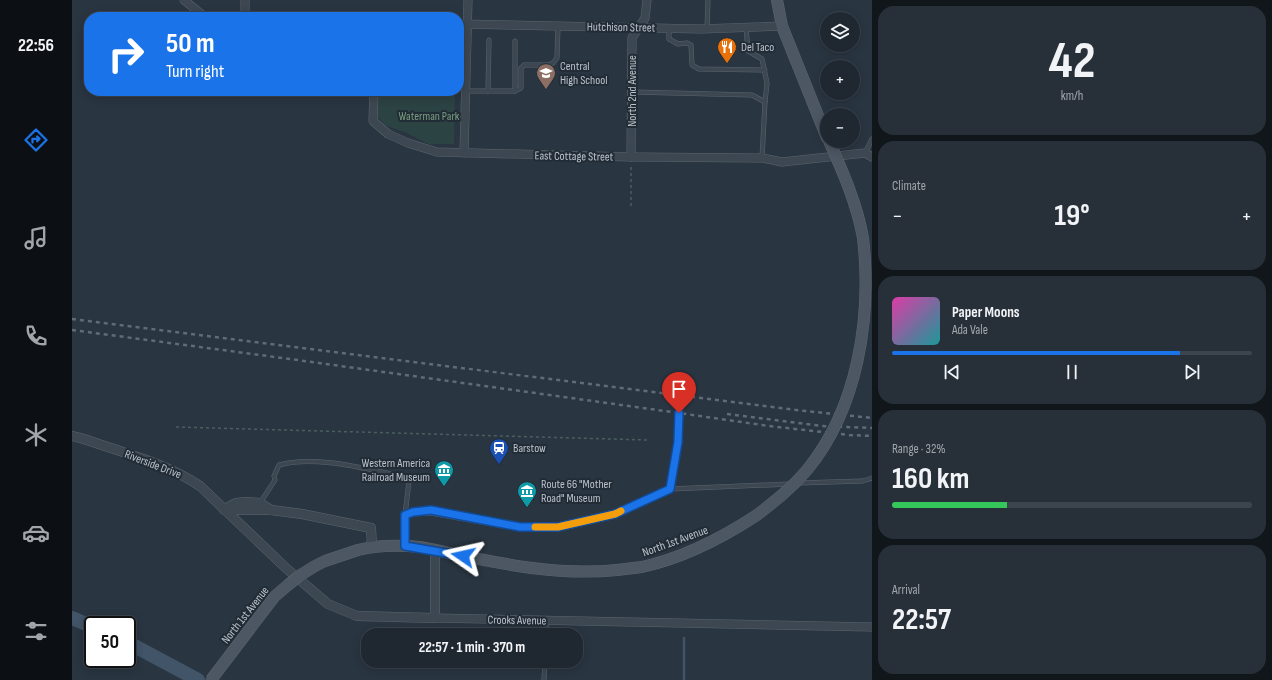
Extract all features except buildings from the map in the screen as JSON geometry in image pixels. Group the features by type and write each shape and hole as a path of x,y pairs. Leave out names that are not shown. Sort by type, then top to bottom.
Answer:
{"main road":[{"path":"777,0 782,26 820,121"},
{"name":"North 1st Avenue","path":"211,680 274,598 288,585 299,576 325,561 358,550 372,546 405,546 435,550 520,567 576,572 633,568 670,559 705,545 733,531 783,495 807,470 828,440 840,417 849,396 862,351 866,323 868,264 866,250 856,208 847,181 831,148"}],"street":[{"path":"184,0 199,12"},
{"path":"245,0 245,12"},
{"path":"464,19 468,0"},
{"name":"North 2nd Avenue","path":"631,157 632,38 645,18 647,0"},
{"name":"Hutchison Street","path":"464,24 638,28 746,28 782,26"},
{"path":"464,46 466,91 464,153"},
{"name":"East Cottage Street","path":"374,96 373,121 388,134 408,143 437,152 631,157 762,158 782,162 868,155"},
{"name":"Riverside Drive","path":"72,436 172,469 200,486 224,510"},
{"path":"405,546 405,515 413,512 431,510 520,527 558,527 615,514 670,489"},
{"path":"224,510 236,503 246,502 260,502 271,510"},
{"path":"224,510 271,510 302,514 371,528 372,546"},
{"name":"Crooks Avenue","path":"224,510 287,569 328,604 358,616 872,627"},
{"path":"435,550 435,618"}],"lane":[{"path":"707,28 708,0"},
{"path":"466,91 515,91 521,88 521,68 524,65 548,65 553,63 557,58 558,26"},
{"path":"669,28 670,39 678,44 687,43 691,45 692,65 699,69 764,70"},
{"path":"746,28 748,50 762,59 767,83 762,158"},
{"path":"488,91 489,40"},
{"path":"515,41 515,91"},
{"path":"631,92 752,95 765,102"},
{"path":"868,155 872,139"},
{"path":"687,385 679,413 678,442 670,489 863,481 872,478"},
{"path":"260,502 275,480 274,476 279,465 290,462 332,463 402,476 409,481 405,515"},
{"path":"546,628 547,620"},
{"path":"544,680 545,668"}],"path":[{"path":"630,206 631,157"},
{"path":"176,427 648,440"}],"green space":[{"name":"Waterman Park","path":"379,96 455,96 454,144 428,144 407,133 385,125 377,116"}],"waterway":[{"path":"72,618 84,623"},
{"path":"684,638 684,680"},
{"path":"136,647 198,680"}],"railway":[{"path":"72,319 796,410 872,418"},
{"path":"72,330 769,426 849,435 872,436"},
{"path":"727,414 822,426 872,428"}],"slow traffic":[{"path":"535,527 558,527 615,514 621,511"}],"place":[{"name":"Del Taco","path":"727,64"},
{"name":"Central High School","path":"546,90"},
{"name":"Barstow","path":"499,465"},
{"name":"Western America Railroad Museum","path":"444,487"},
{"name":"Route 66 \"Mother Road\" Museum","path":"527,508"}],"route":[{"path":"463,556 420,547 405,546 405,515 413,512 431,510 520,527 541,528 558,527 615,514 670,489 678,442 679,413"}]}
